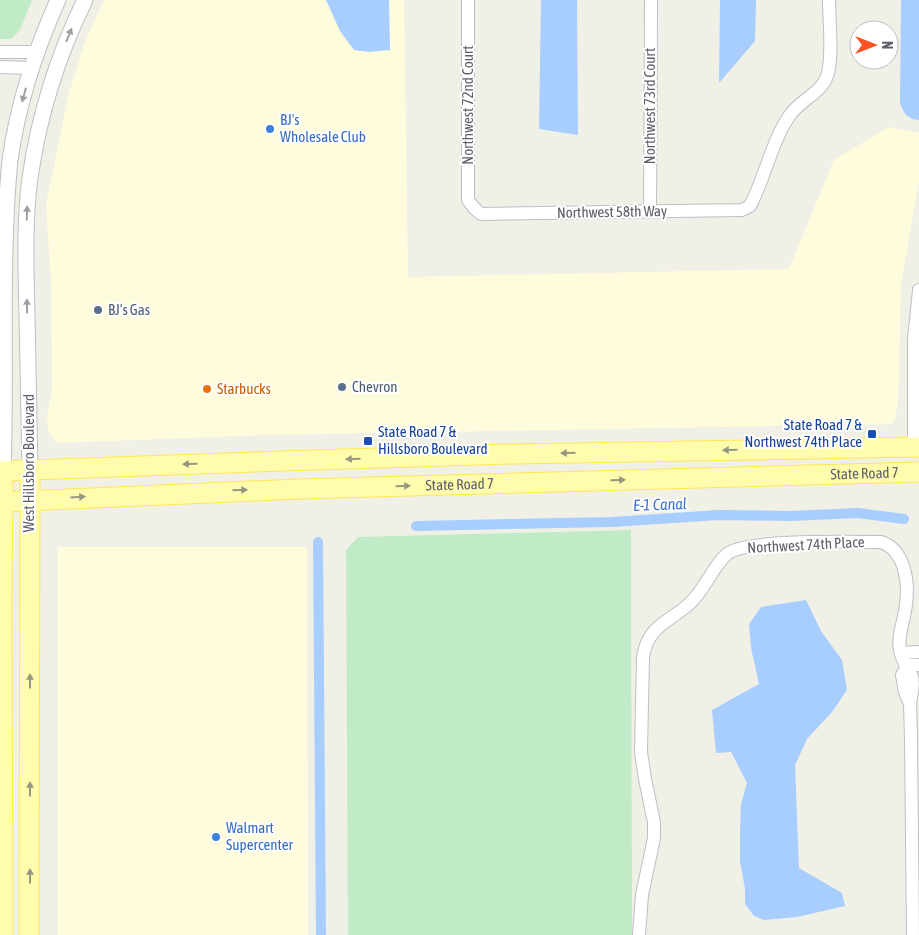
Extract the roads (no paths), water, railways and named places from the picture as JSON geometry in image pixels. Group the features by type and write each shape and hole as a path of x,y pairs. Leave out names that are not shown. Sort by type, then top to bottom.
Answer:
{"main road":[{"name":"State Road 7","path":"2,471 528,454 917,452"},
{"path":"873,474 917,452"},
{"path":"467,484 508,472 528,454"},
{"name":"West Hillsboro Boulevard","path":"2,471 3,935"},
{"name":"West Hillsboro Boulevard","path":"29,935 30,471"},
{"name":"State Road 7","path":"2,501 191,492 919,472"},
{"path":"3,871 17,902 30,915"},
{"path":"3,903 12,908 16,914 23,935"}],"street":[{"name":"West Hillsboro Boulevard","path":"2,471 5,213 10,159 31,68 58,0"},
{"name":"West Hillsboro Boulevard","path":"30,471 26,262 27,205 40,125 54,71 84,0"},
{"name":"Northwest 72nd Court","path":"468,0 468,200 474,208"},
{"name":"Northwest 73rd Court","path":"650,212 651,0"},
{"name":"Northwest 58th Way","path":"474,208 481,214 742,210 750,206 756,196 780,133 790,114 822,86 827,74 829,60 829,0"},
{"path":"0,52 36,52 54,71"},
{"path":"0,67 54,71"},
{"path":"917,452 914,339 919,290"},
{"name":"Northwest 74th Place","path":"638,935 642,894 654,838 654,822 641,752 643,657 645,646 658,627 688,605 703,590 717,565 728,552 757,545 881,542 890,545 897,552 904,570 906,604 901,630 900,650 904,663 912,677 910,704 913,777 913,935"},
{"path":"904,663 919,652"},
{"path":"904,663 919,665"}],"water":[{"path":"326,0 389,0 390,50 369,52 354,50 340,31"},
{"path":"541,0 577,0 578,135 539,129"},
{"path":"720,0 756,0 755,41 719,83"},
{"path":"901,0 919,0 919,120 906,115 900,103"},
{"path":"806,600 821,631 842,660 847,690 832,712 807,739 795,765 799,868 842,893 845,906 797,917 764,920 754,916 745,904 745,889 740,861 740,832 741,804 747,783 731,752 716,753 712,710 759,684 751,648 749,624 761,607"}],"waterway":[{"name":"E-1 Canal","path":"416,526 612,522 719,515 791,516 858,513 904,519"},
{"path":"318,542 321,935"}],"place":[{"name":"BJ's Wholesale Club","path":"270,129"},
{"name":"BJ’s Gas","path":"98,310"},
{"name":"Chevron","path":"342,387"},
{"name":"Starbucks","path":"207,389"},
{"name":"State Road 7 & Northwest 74th Place","path":"872,434"},
{"name":"State Road 7 & Hillsboro Boulevard","path":"368,441"},
{"name":"Walmart Supercenter","path":"216,837"}]}
